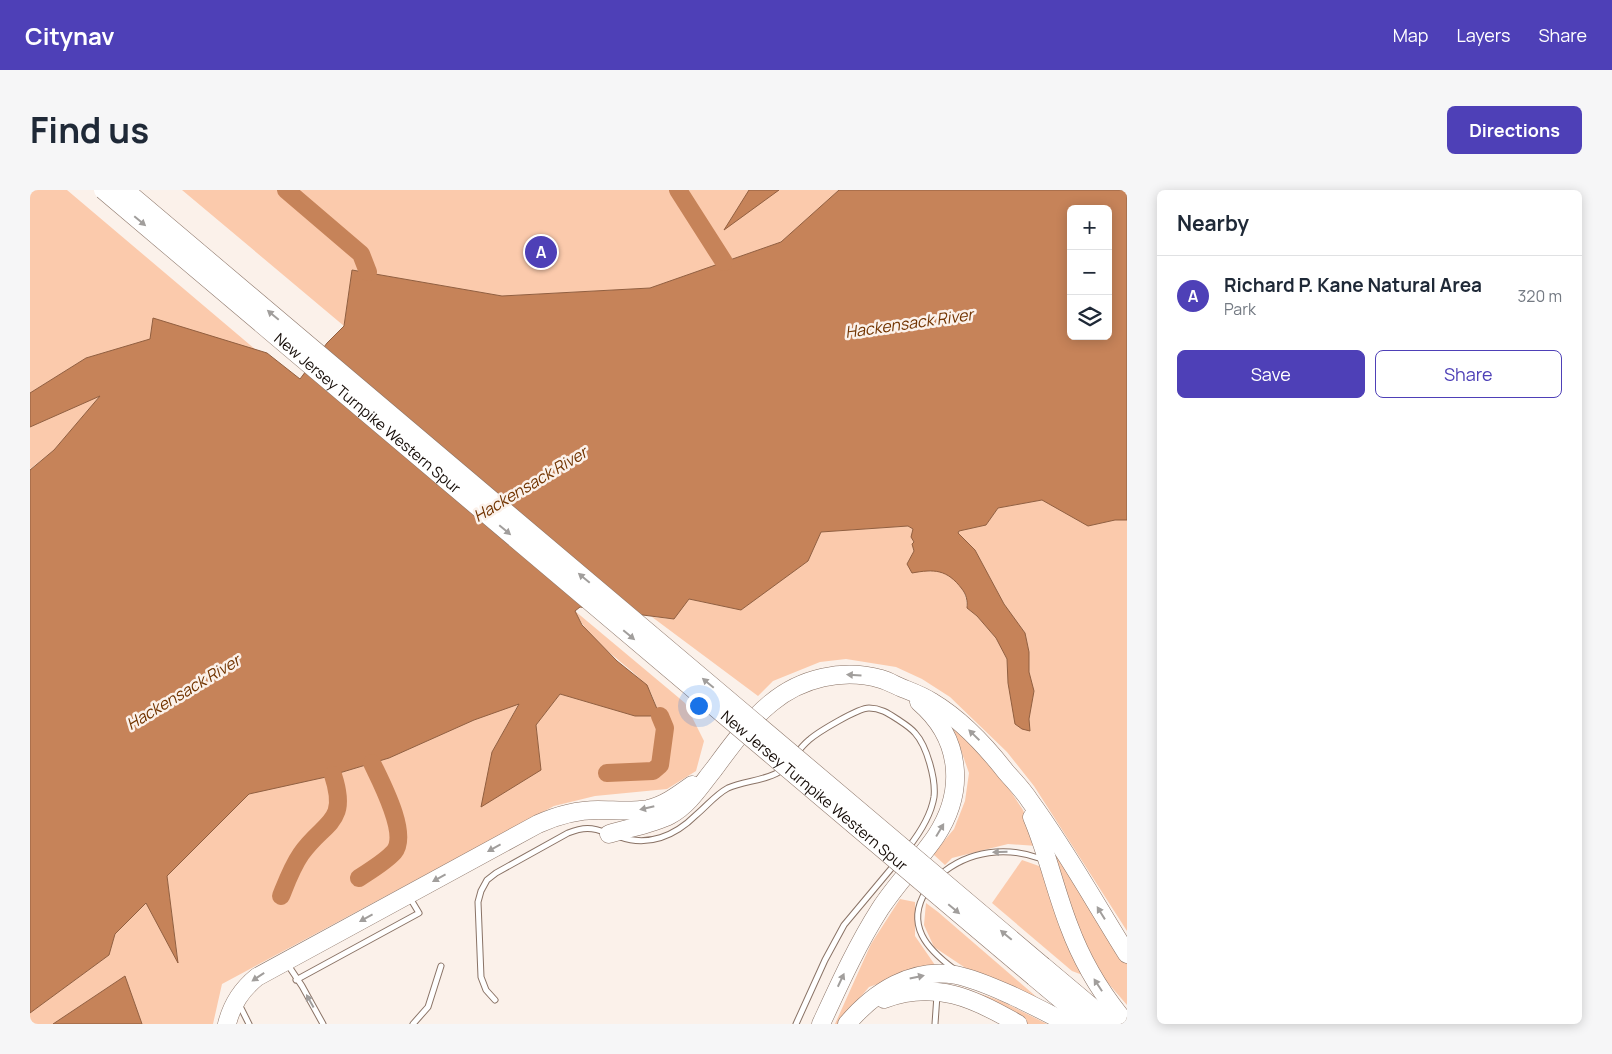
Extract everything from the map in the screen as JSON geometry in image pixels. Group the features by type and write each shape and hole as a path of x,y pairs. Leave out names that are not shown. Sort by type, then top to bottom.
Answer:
{"highway":[{"name":"New Jersey Turnpike Western Spur","path":"103,190 1039,972 1112,1024"},
{"name":"New Jersey Turnpike Western Spur","path":"125,190 1039,972 1090,1024"},
{"path":"227,1024 236,999 244,988 257,977 553,817 584,810 640,810 667,802 693,784 728,750 770,704 787,692 807,682 826,676 854,675 882,679 928,700 976,736 1031,801 1127,954"},
{"path":"821,1024 864,935 891,893 937,834 947,817 953,798 956,776 955,767 952,750 944,733 927,709 901,688"},
{"path":"609,834 653,822 676,811 694,795 728,750"},
{"path":"1006,772 1033,818 1068,926 1082,958 1100,988 1127,1024"},
{"path":"847,1024 860,1010 884,991 906,979 931,974 948,974 964,977 1000,990 1068,1024"},
{"path":"860,1010 873,1003 915,991 938,992 966,998 1018,1024"},
{"path":"989,1008 1005,1024"}],"lane":[{"path":"792,758 819,732 861,710 875,708 888,713 917,734 924,748 933,777 934,791 934,798 928,815 914,840 855,911 841,931 822,966 796,1024"},
{"path":"495,1000 486,990 481,977 478,902 484,885 496,873 568,833 580,829 592,827 637,842 672,833 689,822 720,793 741,783 774,775 787,765"},
{"path":"964,977 932,951 920,932 919,910 927,890 948,869 964,860 981,854 996,851 1011,852 1047,861"},
{"path":"296,980 419,913 408,895"},
{"path":"286,962 323,1024"},
{"path":"413,1024 428,1007 441,966"},
{"path":"935,1024 938,992"},
{"path":"236,999 249,1024"}],"shaded area":[{"path":"30,190 67,190 256,350 153,319 151,339 86,358 30,393"},
{"path":"182,190 839,190 781,242 650,288 502,296 352,270 344,326"},
{"path":"101,395 54,450 30,469 30,427"},
{"path":"1043,500 1088,526 1115,520 1127,520 1127,931 1034,786 1007,752 950,697 922,679 896,667 846,659 820,662 773,681 758,696 652,617 674,619 688,599 741,610 808,561 821,532 908,526 913,529 914,551 907,564 923,570 938,571 946,574 952,577 960,586 967,602 967,608 977,616 996,638 1007,659 1008,683 1030,731 1029,719 1034,691 1029,672 1029,652 1025,633 1004,604 975,550 958,533 959,531 986,525 998,508"},
{"path":"575,611 685,703 704,741 696,771 667,789 595,796 554,806 222,984 213,1024 142,1024 125,976 53,1024 30,1024 30,1013 109,955 115,934 146,903 178,961 167,876 249,794 326,777 389,758 474,720 519,703 492,752 541,770 536,725 560,694 635,716 660,716 647,687 589,633"},
{"path":"951,722 994,766 1023,810 1037,846 1008,844 952,858 945,865 933,854 954,829 965,801 969,773"},
{"path":"1051,841 1127,961 1127,1005 1100,972 1084,941"},
{"path":"1022,860 1039,866 1047,881 1085,976 1072,971 992,903"},
{"path":"900,899 915,902 915,936 937,968 909,973 869,987 838,1024 835,1024 871,944"},
{"path":"926,903 1054,1012 973,973 934,947 924,925"},
{"path":"958,986 1001,1001 1047,1024 1023,1024 961,991"}],"water":[{"path":"749,190 779,190 724,230"},
{"name":"Hackensack River","path":"839,190 1127,190 1127,520 1115,520 1088,526 1042,500 998,508 986,525 959,531 958,533 975,550 1004,604 1025,633 1029,652 1029,672 1034,691 1029,719 1030,731 1022,729 1015,724 1008,683 1007,659 996,638 977,616 967,608 965,593 956,582 940,572 912,573 907,564 914,551 912,544 914,542 911,537 913,529 908,526 821,532 808,561 741,610 689,599 674,619 580,607 575,611 582,625 617,661 647,685 660,716 635,716 560,694 536,725 541,770 481,807 492,752 519,704 474,720 389,758 326,777 249,794 167,876 178,963 146,903 115,934 109,955 30,1013 30,470 54,450 100,396 30,427 30,393 86,358 150,339 153,318 267,353 300,379 327,343 344,326 352,270 502,296 650,288 781,242"},
{"path":"125,976 142,1024 53,1024"}],"waterway":[{"path":"286,190 361,254 368,272"},
{"path":"678,190 724,262"},
{"path":"607,773 653,771 660,765 665,728 660,716"},
{"path":"359,878 390,856 398,844 398,833 392,808 372,763"},
{"path":"281,896 292,869 301,854 332,820 336,813 338,803 333,775"}],"place":[{"name":"Richard P. Kane Natural Area","path":"541,252"}]}
